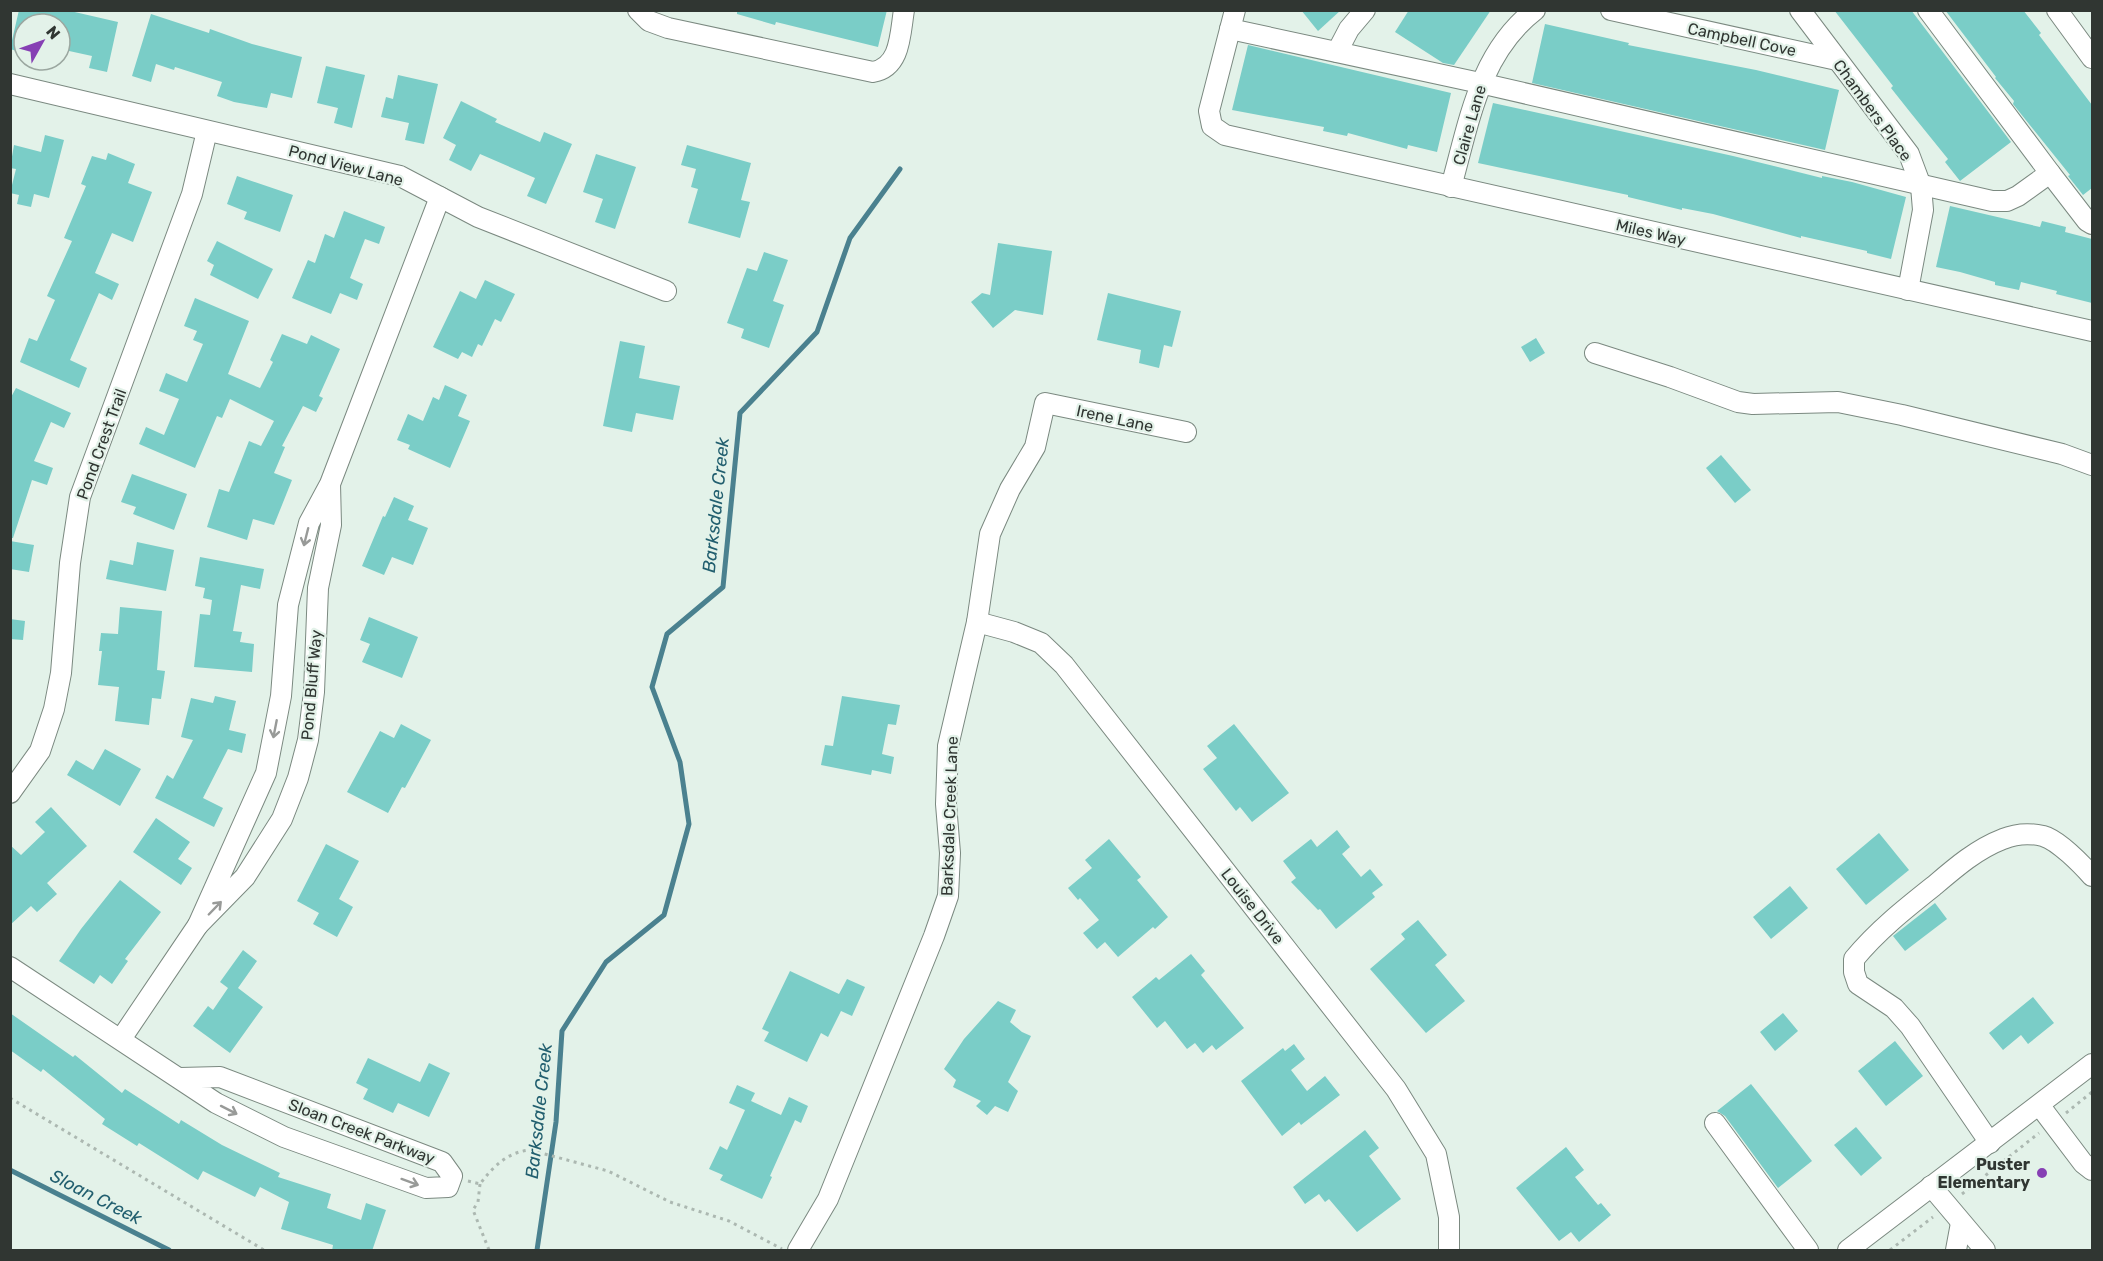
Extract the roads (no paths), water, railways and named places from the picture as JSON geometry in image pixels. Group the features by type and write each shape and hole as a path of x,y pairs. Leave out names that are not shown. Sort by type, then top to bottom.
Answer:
{"street":[{"path":"638,10 649,21 669,28 873,72 881,71 890,65 895,57 904,10"},
{"path":"1337,52 1348,29 1365,10"},
{"name":"Claire Lane","path":"1452,187 1480,83 1500,48 1522,20 1535,10"},
{"name":"Campbell Cove","path":"1611,10 1838,60"},
{"name":"Chambers Place","path":"1800,10 1909,154 1921,186 1923,210 1908,290"},
{"path":"1928,10 2050,173 2087,221 2092,224"},
{"path":"2057,10 2092,58"},
{"path":"1233,20 1337,52 1992,201 2007,201 2018,196 2050,173"},
{"name":"Miles Way","path":"1233,20 1209,111 1212,126 1225,135 2092,332"},
{"name":"Pond View Lane","path":"10,84 400,176 478,217 666,291"},
{"name":"Pond Crest Trail","path":"10,793 40,751 54,709 62,673 70,563 80,497 192,194 207,131"},
{"name":"Pond Bluff Way","path":"198,926 266,773 281,696 288,605 309,523 330,484 440,197"},
{"path":"1595,353 1738,402 1754,404 1838,402 1902,415 2062,454 2092,465"},
{"name":"Irene Lane","path":"1045,403 1186,432"},
{"name":"Barksdale Creek Lane","path":"798,1251 828,1199 948,896 950,854 946,804 948,746 977,622 990,534 1010,489 1035,447 1045,403"},
{"name":"Pond Bluff Way","path":"121,1039 198,926 245,877 282,819 298,778 308,740 314,692 318,588 331,525 330,484"},
{"name":"Louise Drive","path":"977,622 1014,632 1041,643 1064,665 1396,1089 1436,1154 1449,1217 1449,1251"},
{"path":"1990,1143 1910,1026 1893,1008 1857,984 1854,959 1887,923 1939,881 1979,850 2005,838 2026,833 2046,837 2074,858 2092,876"},
{"name":"Sloan Creek Parkway","path":"10,967 216,1103 284,1137 426,1188 448,1187 452,1176 442,1162 220,1077 180,1078"},
{"path":"1848,1251 2092,1064"},
{"path":"2040,1106 2083,1163 2092,1170"},
{"path":"1716,1123 1808,1251"},
{"path":"1931,1186 1985,1251"},
{"path":"1956,1251 1961,1223"}],"waterway":[{"name":"Barksdale Creek","path":"537,1250 556,1122 562,1031 606,962 664,915 689,824 680,762 652,687 667,634 723,587 740,413 817,332 850,238 900,169"},
{"name":"Sloan Creek","path":"10,1170 169,1250"}],"place":[{"name":"Puster Elementary","path":"2042,1173"}]}
